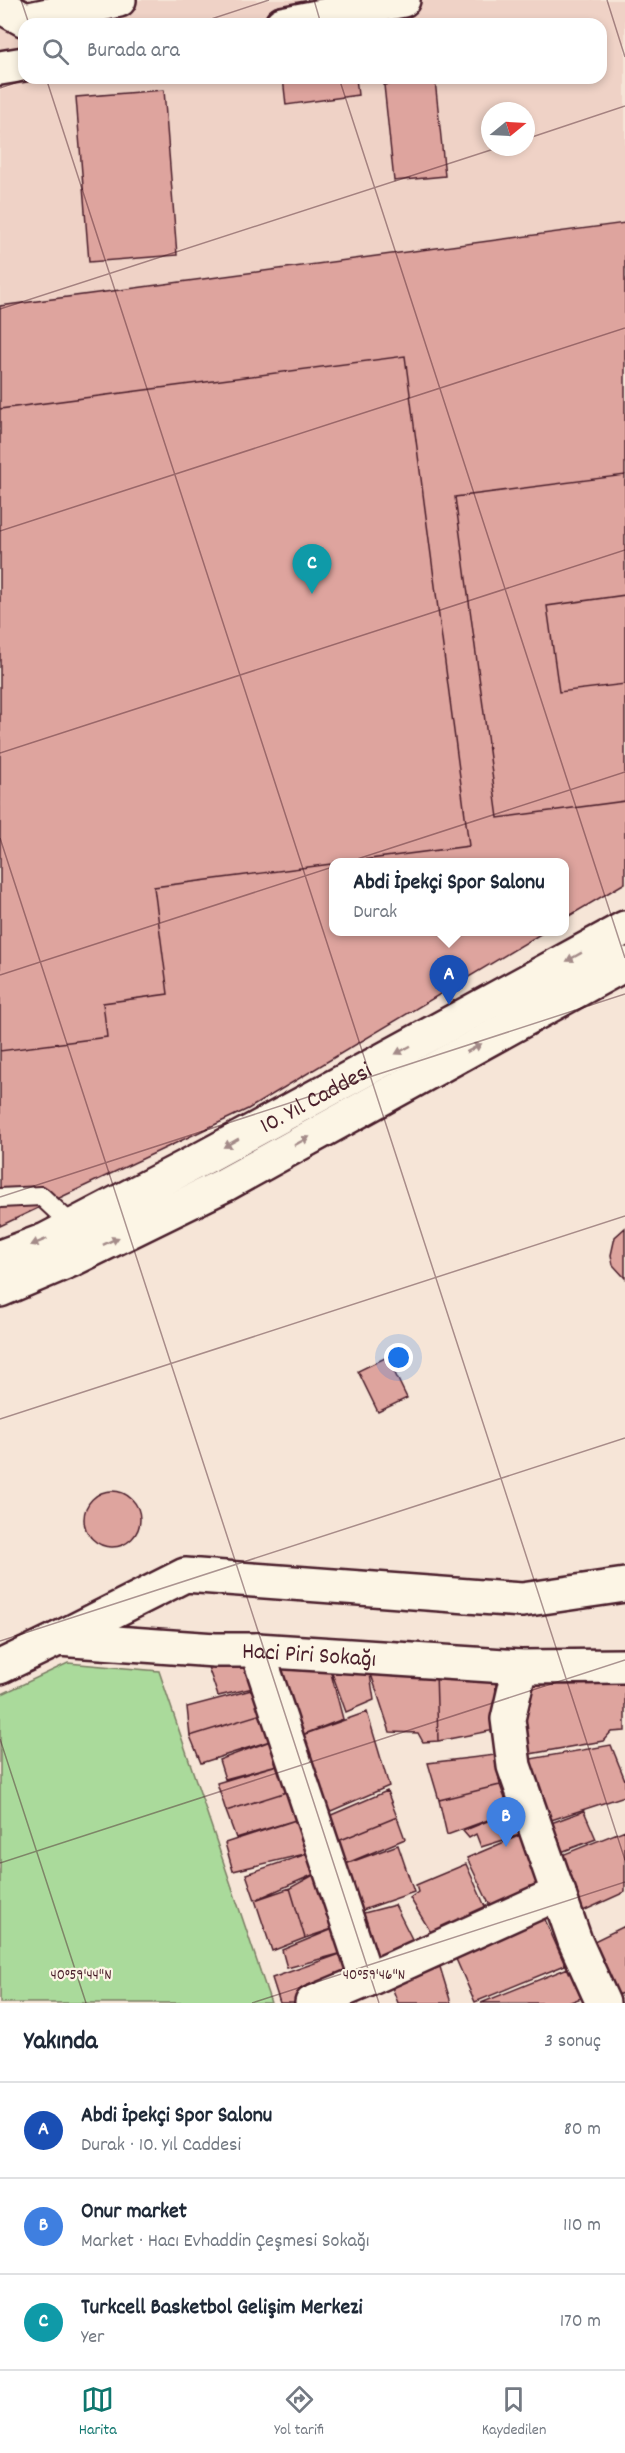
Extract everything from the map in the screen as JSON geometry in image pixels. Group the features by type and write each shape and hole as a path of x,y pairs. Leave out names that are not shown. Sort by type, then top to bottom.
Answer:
{"street":[{"path":"34,18 119,0"},
{"path":"312,18 403,0"},
{"path":"0,6 21,18"},
{"path":"0,68 18,65"},
{"name":"10. Yıl Caddesi","path":"0,1257 46,1240 73,1226 625,928"},
{"name":"10. Yıl Caddesi","path":"0,1290 73,1259 224,1185 625,964"},
{"path":"58,1639 185,1575 522,1600 625,1586"},
{"name":"Haci Piri Sokağı","path":"0,1667 58,1639 520,1667 625,1666"},
{"path":"257,1650 368,1980"},
{"path":"520,1667 508,1719 514,1766 575,1941 603,2003"},
{"path":"312,2003 559,1893"}],"lane":[{"path":"0,1198 40,1196 73,1226"}],"shaded area":[{"path":"0,0 625,0 625,225 0,310"}],"green space":[{"path":"68,1663 159,1671 271,2003 0,2003 0,1695"}],"building":[{"path":"284,84 357,84 358,95 286,105"},
{"path":"435,84 445,176 394,181 384,85"},
{"path":"164,90 177,255 89,262 76,97"},
{"path":"625,223 625,883 569,916 569,858 329,858 329,936 537,936 248,1109 0,1226 0,306"},
{"path":"405,356 469,846 377,858 329,858 329,864 154,887 168,994 103,1003 107,1037 0,1051 0,409"},
{"path":"625,475 625,595 547,606 559,692 625,684 625,801 498,818 455,497"},
{"path":"625,1228 625,1278 613,1265 611,1255 615,1237"},
{"path":"387,1357 407,1398 378,1412 358,1371"},
{"path":"106,1491 118,1491 132,1499 140,1513 138,1530 132,1539 118,1547 106,1547 89,1535 84,1525 84,1513 96,1496"},
{"path":"206,1661 244,1661 253,1688 218,1696"},
{"path":"328,1662 369,1668 374,1700 346,1712"},
{"path":"328,1662 343,1719 294,1738 269,1663"},
{"path":"369,1668 436,1671 438,1741 423,1742 418,1733 390,1732"},
{"path":"436,1671 496,1674 495,1730 438,1741"},
{"path":"625,1684 625,1731 611,1732 603,1741 524,1755 525,1685"},
{"path":"259,1688 268,1712 190,1736 187,1707"},
{"path":"268,1712 276,1739 201,1763 190,1736"},
{"path":"367,1712 389,1786 324,1814 294,1738"},
{"path":"276,1739 284,1763 225,1779 219,1760"},
{"path":"611,1745 625,1780 625,1796 539,1824 519,1761"},
{"path":"495,1755 500,1785 439,1800 428,1763"},
{"path":"284,1763 293,1790 226,1811 217,1783"},
{"path":"500,1785 510,1812 447,1835 439,1800"},
{"path":"293,1790 302,1818 236,1838 226,1811"},
{"path":"387,1791 397,1817 331,1844 322,1819"},
{"path":"584,1811 596,1839 553,1855 543,1826"},
{"path":"510,1812 523,1834 481,1847 476,1834 469,1838 463,1831"},
{"path":"397,1817 405,1839 340,1866 331,1844"},
{"path":"302,1818 313,1852 233,1871 225,1843"},
{"path":"625,1830 625,1892 583,1911 552,1859"},
{"path":"523,1834 546,1891 493,1912 467,1858"},
{"path":"398,1845 414,1892 357,1912 340,1866"},
{"path":"313,1852 319,1872 255,1900 246,1874"},
{"path":"466,1864 488,1913 433,1936 410,1898 418,1892 416,1885"},
{"path":"319,1872 338,1927 305,1938 290,1888"},
{"path":"290,1888 305,1938 272,1951 255,1900"},
{"path":"395,1905 416,1947 376,1960 360,1914"},
{"path":"543,1915 565,1965 475,2002 452,1950"},
{"path":"625,1926 625,1992 615,1996 590,1943"},
{"path":"338,1927 346,1952 287,1968 282,1950"},
{"path":"346,1952 356,1976 299,2003 280,2003 272,1978"},
{"path":"440,1967 451,2003 398,2003 390,1982"},
{"path":"568,1968 581,1998 568,2003 481,2003"}],"place":[{"name":"Turkcell Basketbol Gelişim Merkezi","path":"312,594"},
{"name":"Abdi İpekçi Spor Salonu","path":"449,1005"},
{"name":"Onur market","path":"506,1847"}]}
